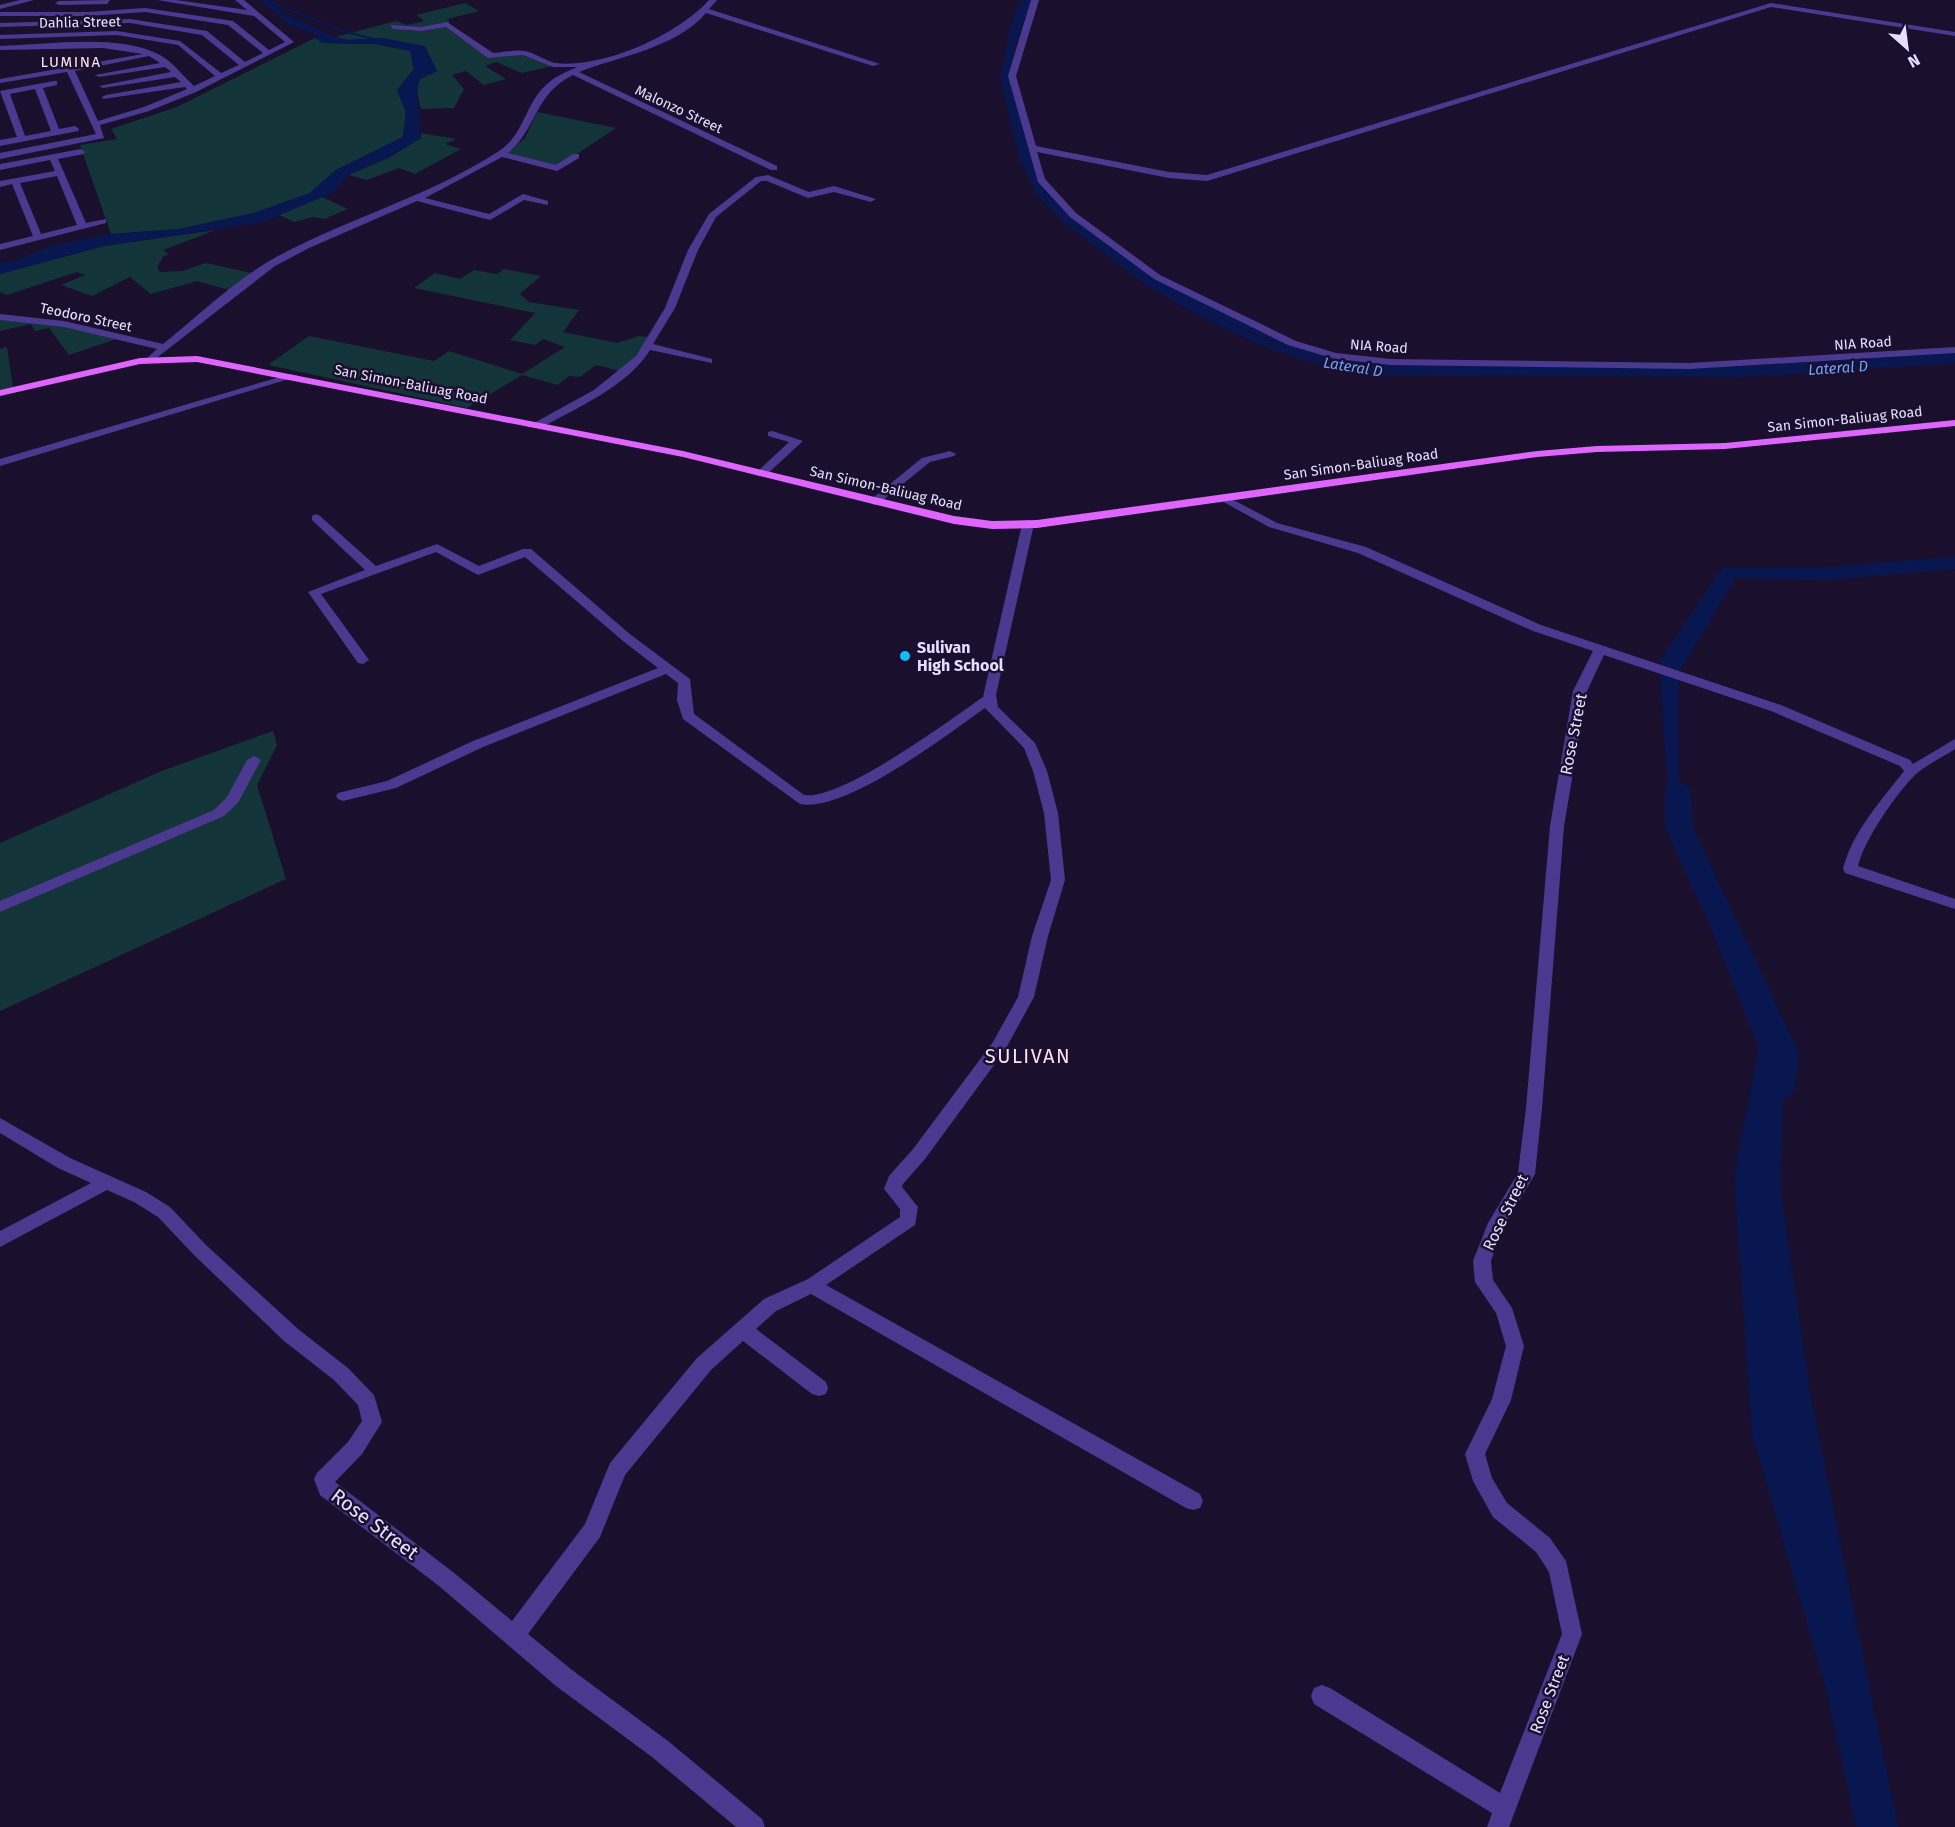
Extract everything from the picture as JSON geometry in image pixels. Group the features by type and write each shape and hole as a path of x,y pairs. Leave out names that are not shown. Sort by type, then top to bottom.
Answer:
{"main road":[{"name":"San Simon-Baliuag Road","path":"0,393 150,360 197,359 294,376 683,454 874,502 954,520 992,525 1029,524 1537,454 1597,449 1725,446 1955,423"}],"street":[{"path":"0,7 30,0"},
{"path":"161,0 256,14"},
{"path":"96,124 128,112 161,104 190,87 220,76 290,42 239,0"},
{"path":"150,360 272,264 415,198 501,154 522,137 541,91 572,72 676,32 705,10 713,0"},
{"name":"NIA Road","path":"1035,0 1022,35 1012,76 1041,180 1073,215 1157,277 1273,335 1335,356 1391,362 1705,365 1955,350"},
{"path":"50,3 116,2"},
{"path":"15,3 38,3"},
{"path":"1031,148 1169,175 1207,178 1772,5 1955,34"},
{"path":"705,10 876,64"},
{"path":"0,14 156,11 230,23 268,53"},
{"path":"0,25 130,21 204,33 244,65"},
{"path":"393,27 421,29 447,24 491,56 524,53 553,64 592,64"},
{"name":"Dahlia Street","path":"0,37 117,33 180,43 220,76"},
{"path":"1,51 103,45 153,54 166,63 190,87"},
{"path":"31,58 35,48"},
{"path":"0,81 153,54"},
{"path":"99,75 166,63"},
{"path":"22,77 27,67"},
{"path":"0,156 101,136 70,69"},
{"name":"Malonzo Street","path":"572,72 774,168"},
{"path":"103,86 176,74"},
{"path":"22,139 2,92 54,83"},
{"path":"38,86 56,133"},
{"path":"106,97 190,87"},
{"path":"156,95 161,104"},
{"path":"0,143 75,129"},
{"path":"0,167 81,152"},
{"path":"501,154 557,168 576,156"},
{"path":"53,157 82,225"},
{"path":"0,184 60,173"},
{"path":"538,425 604,387 640,358 670,308 693,250 712,216 759,179 768,178 808,195 834,189 871,199"},
{"path":"15,181 38,237"},
{"path":"415,198 490,217 523,197 545,203"},
{"path":"0,247 103,221"},
{"name":"Teodoro Street","path":"0,317 64,324 165,348"},
{"path":"647,346 708,361"},
{"path":"0,463 294,376"},
{"path":"761,474 797,441 772,434"},
{"path":"874,502 926,460 950,454"},
{"path":"1224,498 1273,525 1362,550 1512,617 1599,651 1776,708 1905,763 1911,771"},
{"path":"316,518 374,571"},
{"path":"514,1635 593,1530 617,1469 704,1364 770,1305 814,1284 909,1220 909,1207 893,1189 895,1181 919,1154 999,1046 1026,997 1040,936 1058,880 1051,813 1030,746 992,708 990,698 1029,524"},
{"path":"363,660 314,592 437,548 478,571 527,552 685,682 684,700 688,716 794,794 808,800 825,798 851,786 921,744 990,698"},
{"name":"Rose Street","path":"1501,1818 1572,1634 1559,1568 1543,1545 1500,1510 1483,1481 1475,1454 1501,1400 1515,1346 1510,1324 1503,1308 1484,1282 1482,1261 1494,1228 1526,1174 1534,1108 1557,826 1573,721 1580,691 1599,651"},
{"path":"343,796 391,784 478,744 668,669"},
{"path":"1955,743 1911,771 1877,817 1851,860 1850,868 1955,904"},
{"path":"0,907 219,813 233,800 254,760"},
{"name":"Rose Street","path":"0,1125 64,1163 107,1182 164,1212 200,1250 291,1335 341,1374 367,1401 372,1422 356,1448 324,1479 327,1488 390,1534 564,1678 660,1749 754,1827"},
{"path":"0,1240 107,1182"},
{"path":"814,1284 820,1291 1192,1501"},
{"path":"741,1329 819,1388"},
{"path":"1322,1696 1501,1818"}],"green space":[{"path":"465,3 479,11 447,19 450,23 421,28 390,27 411,31 445,26 488,57 523,55 552,66 522,73 496,62 485,66 506,79 484,85 466,71 452,75 464,89 454,108 421,109 416,87 420,79 437,71 425,47 381,38 349,40 335,37 396,21 407,25 424,21 416,15"},
{"path":"315,38 323,43 375,44 410,51 414,69 397,90 406,112 403,137 336,170 310,193 254,213 179,229 111,234 80,145 117,139 111,129 177,107"},
{"path":"537,112 616,128 557,167 507,153 525,138"},
{"path":"421,133 456,139 445,144 461,149 415,174 399,168 367,180 348,175 388,158 421,138"},
{"path":"322,197 348,209 324,219 313,217 294,222 279,215"},
{"path":"216,230 163,250 169,254 163,257 157,267 160,272 182,271 206,263 256,274 233,291 197,281 151,294 130,277 92,296 61,285 85,275 77,272 7,295 0,292 0,274 104,246"},
{"path":"504,269 541,276 520,294 529,302 579,310 563,332 617,343 639,336 648,337 637,358 621,371 596,365 580,377 569,376 558,385 522,375 467,408 268,365 309,336 434,361 449,351 522,374 565,347 543,339 535,345 510,340 535,313 414,288 435,273 460,279 474,270 497,274"},
{"path":"0,319 62,326 116,339 69,355 49,328 35,331 31,324 0,331"},
{"path":"7,347 13,387 0,390 0,349"},
{"path":"273,731 277,745 257,785 286,879 0,1011 0,912 238,801 260,759 249,759 228,798 215,810 0,902 0,843 159,772"}],"shaded area":[{"path":"260,0 271,0 282,13 335,37 349,40 381,38 425,46 437,71 420,79 418,85 421,138 388,158 348,175 334,192 263,222 104,246 0,274 0,263 14,261 51,246 111,234 179,229 254,213 310,193 336,170 403,137 406,112 397,90 414,69 410,51 375,44 323,43 315,38 319,35 290,25"},
{"name":"Lateral D","path":"1023,0 1032,0 1016,45 1009,76 1029,151 1039,181 1045,189 1155,278 1318,354 1357,362 1404,364 1729,367 1955,352 1955,358 1794,370 1667,373 1401,370 1346,365 1299,353 1146,285 1061,220 1037,195 1020,159 1000,78 1011,26 1018,5"},
{"path":"1955,557 1955,569 1825,580 1735,578 1678,674 1679,828 1784,1053 1780,1189 1812,1405 1898,1827 1856,1827 1826,1689 1752,1433 1734,1176 1759,1048 1671,828 1659,662 1722,568 1815,568"}],"waterway":[{"path":"266,0 339,30 377,40"},
{"name":"Lateral D","path":"1143,278 1184,303 1250,336 1317,362 1371,372 1743,374 1955,360"},
{"path":"1678,791 1679,828 1784,1053 1779,1088"}],"place":[{"name":"Sulivan High School","path":"905,656"}],"district":[{"name":"LUMINA","path":"71,62"},
{"name":"SULIVAN","path":"1028,1056"}]}
